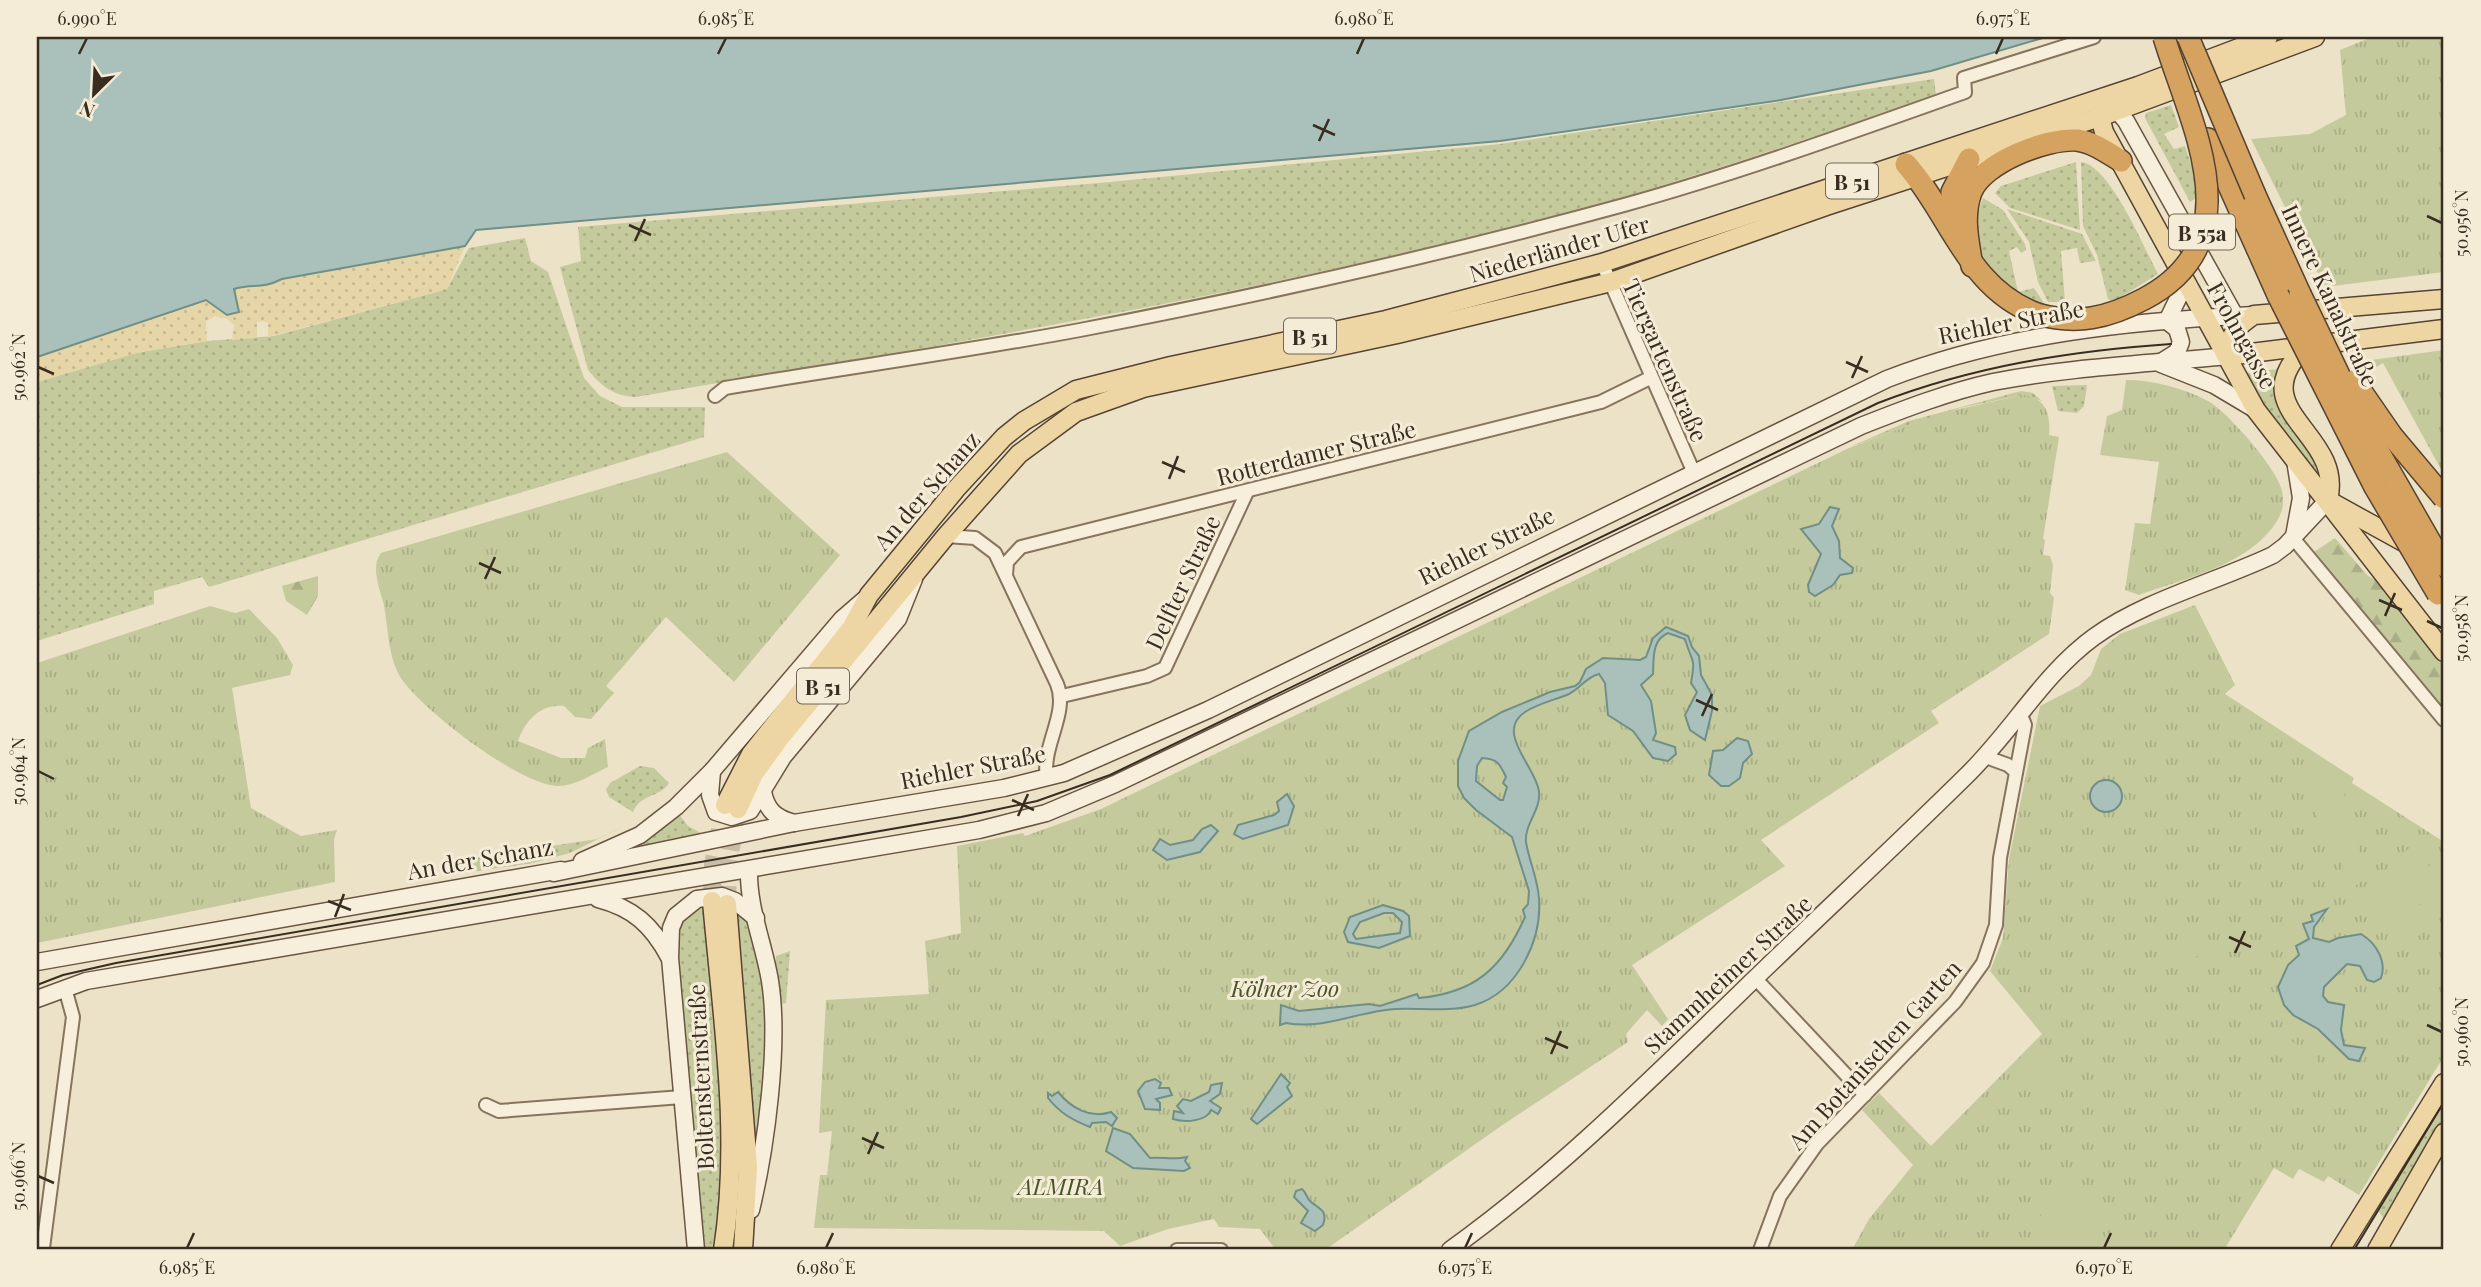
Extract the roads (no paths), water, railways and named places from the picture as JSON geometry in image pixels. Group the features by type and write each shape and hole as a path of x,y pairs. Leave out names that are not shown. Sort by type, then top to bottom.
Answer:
{"highway":[{"name":"Innere Kanalstraße","path":"2165,37 2278,295 2375,487 2441,599"},
{"name":"B 55a","path":"1953,234 1972,265 1997,292 2037,314 2080,320 2105,317 2132,305 2169,281 2188,258 2202,231 2210,197 2204,159 2165,37"},
{"name":"Innere Kanalstraße","path":"2188,37 2300,294 2362,423 2444,564"},
{"path":"1972,265 1965,214 1972,189 1994,164 2041,147 2078,140 2121,161"},
{"path":"1953,234 1952,192 1969,159"},
{"path":"1912,170 1953,234"},
{"name":"B 55a","path":"2300,294 2365,398 2444,498"}],"main road":[{"name":"B 51","path":"2102,98 2268,37"},
{"name":"B 51","path":"2100,117 2315,37"},
{"path":"2100,117 2102,98 2119,110"},
{"name":"Niederländer Ufer","path":"1053,427 1076,412 1143,388 1397,334 1609,283 2102,98"},
{"name":"Frohngasse","path":"2119,110 2235,316"},
{"name":"Niederländer Ufer","path":"1024,421 1092,384 1386,320 1602,264 1912,170 1969,159 2100,117"},
{"name":"Frohngasse","path":"2100,117 2121,161 2256,410 2444,652"},
{"path":"2159,363 2177,352 2181,342 2177,329 2167,321 2186,282"},
{"name":"Riehler Straße","path":"554,873 794,823 1048,778 1208,710 1871,385 1942,359 1995,345 2167,321 2444,299"},
{"path":"2227,356 2231,335 2238,325 2254,315"},
{"path":"2207,318 2248,345 2270,351"},
{"path":"37,999 86,981 979,830 1046,813 1115,784 1861,426 1915,405 1993,382 2444,329"},
{"path":"2305,347 2288,364 2282,382 2285,398 2330,471 2328,500 2444,564"},
{"path":"2159,363 2214,385 2256,410"},
{"name":"An der Schanz","path":"37,962 299,914 554,873 640,835 677,807 712,771 842,619 869,595 956,489 1004,437 1024,421"},
{"name":"An der Schanz","path":"869,595 852,627 751,754 731,807 774,746 967,511 1020,454 1053,427"},
{"path":"2293,538 2301,498 2295,460"},
{"path":"956,489 964,484 972,487 975,492 967,511"},
{"name":"Stammheimer Straße","path":"1450,1250 1525,1192 1592,1133 1755,978 1986,757 2060,666 2097,634 2132,615 2273,555 2293,538 2328,500"},
{"name":"An der Schanz","path":"712,771 712,804 724,816 741,816 750,811 783,757 898,619 918,569"},
{"path":"763,792 766,806 773,814 794,823"},
{"name":"Boltensternstraße","path":"743,1243 757,1180 773,1036 770,979 756,918 749,870"},
{"name":"Boltensternstraße","path":"696,1250 670,958 671,928 676,916 697,899 722,896 735,901 756,918"},
{"path":"581,898 598,899 627,908 656,934 670,958"},
{"name":"Boltensternstraße","path":"723,1250 731,1184 731,1117 720,903 747,1143 743,1243"},
{"path":"2340,1250 2444,1083"},
{"path":"2376,1250 2442,1139"},
{"path":"2351,1233 2354,1229 2366,1231 2371,1241 2369,1250"}],"street":[{"path":"715,396 725,388 1078,330 1209,304 1416,258 1621,205 1737,171 1965,92 1964,78 2094,37"},
{"name":"Tiergartenstraße","path":"1602,264 1693,473"},
{"name":"Rotterdamer Straße","path":"1006,575 1007,562 1021,547 1601,402 1650,378"},
{"name":"Delfter Straße","path":"1062,696 1147,676 1165,668 1247,492"},
{"path":"946,536 975,538 995,554 1062,696 1047,754 1048,778"},
{"path":"2293,538 2444,720"},
{"name":"Am Botanischen Garten","path":"1760,1250 1772,1214 1791,1178 1817,1144 1955,1002 1983,963 1996,925 2000,858 2025,725 2021,716"},
{"path":"1986,757 2008,765 2016,772"},
{"path":"1755,978 1865,1095"},
{"path":"43,1248 73,1017 65,988"},
{"name":"Boltensternstraße","path":"486,1105 499,1111 682,1097"},
{"path":"1177,1250 1221,1250"}],"water":[{"path":"37,37 2046,37 1931,71 1781,100 1500,141 476,230 465,246 234,289 239,312 227,315 206,300 37,357"},
{"path":"1830,507 1839,509 1832,526 1839,541 1840,558 1853,568 1852,573 1840,575 1833,585 1815,596 1809,592 1808,585 1821,554 1801,529 1819,524"},
{"path":"1666,627 1688,636 1699,656 1701,675 1712,695 1712,711 1705,740 1690,730 1685,715 1697,692 1691,683 1692,660 1685,639 1668,633 1656,645 1653,674 1641,685 1651,701 1656,733 1653,740 1675,747 1676,754 1668,761 1653,758 1633,731 1608,715 1605,683 1599,674 1569,694 1530,709 1517,720 1515,740 1537,782 1539,792 1538,805 1527,830 1526,842 1538,892 1539,915 1531,948 1524,963 1503,989 1490,998 1466,1007 1382,1010 1328,1022 1280,1025 1281,1005 1299,1011 1369,1004 1380,1006 1417,994 1419,998 1438,995 1471,984 1496,964 1525,917 1523,910 1528,904 1529,891 1512,837 1476,810 1464,798 1458,786 1458,761 1469,731 1502,712 1550,692 1575,686 1586,669 1603,658 1640,660 1646,657 1653,638","holes":["1482,758 1498,763 1502,769 1506,777 1503,783 1507,787 1503,800 1476,781 1477,766"]},
{"path":"1737,738 1748,741 1752,754 1743,763 1740,778 1729,786 1721,786 1709,775 1713,751 1723,750"},
{"path":"2106,780 2117,785 2122,796 2117,807 2106,812 2095,807 2090,796 2095,785"},
{"path":"1287,794 1294,806 1288,825 1243,839 1234,834 1238,825 1274,815 1279,811 1277,802"},
{"path":"1211,825 1218,831 1200,852 1167,860 1153,850 1160,839 1170,845 1193,840 1202,829"},
{"path":"1383,905 1403,911 1409,916 1410,936 1379,948 1348,942 1344,932 1350,917","holes":["1384,913 1393,913 1402,922 1400,933 1356,939 1353,934 1360,922"]},
{"path":"2327,909 2314,927 2313,938 2329,942 2361,934 2376,947 2383,965 2381,978 2374,982 2367,980 2360,966 2347,964 2324,987 2323,996 2328,1002 2344,1005 2341,1030 2344,1045 2365,1048 2359,1061 2349,1059 2318,1029 2293,1015 2284,1005 2278,987 2288,965 2299,955 2296,946 2309,939 2303,924 2313,921 2311,915"},
{"path":"1281,1074 1290,1083 1287,1087 1292,1096 1257,1124 1251,1119"},
{"path":"1155,1079 1161,1083 1159,1088 1169,1088 1172,1095 1156,1099 1160,1103 1160,1110 1145,1109 1138,1091 1145,1082"},
{"path":"1222,1083 1220,1094 1210,1101 1221,1108 1218,1114 1211,1110 1205,1117 1195,1120 1173,1119 1174,1111 1183,1113 1177,1106 1183,1099 1191,1101 1209,1092 1211,1085"},
{"path":"1058,1092 1082,1111 1096,1114 1111,1112 1117,1118 1112,1126 1106,1122 1092,1123 1090,1127 1072,1119 1048,1098 1048,1093 1052,1096"},
{"path":"1113,1128 1130,1134 1150,1158 1187,1157 1185,1161 1190,1168 1184,1171 1133,1168 1106,1151"},
{"path":"1302,1189 1309,1200 1324,1213 1323,1225 1315,1231 1301,1223 1308,1211 1294,1197 1296,1191"}],"tunnel":[{"path":"712,901 713,864 725,805"},
{"path":"727,904 728,864 738,809"}],"tram line":[{"path":"37,985 63,975 116,963 961,817 1037,801 1110,775 1878,403 1950,379 2023,362 2096,351 2171,344"},
{"path":"2354,1250 2444,1102"}],"park label":[{"name":"Kölner Zoo","path":"1285,987"},
{"name":"ALMIRA","path":"1061,1185"}]}
